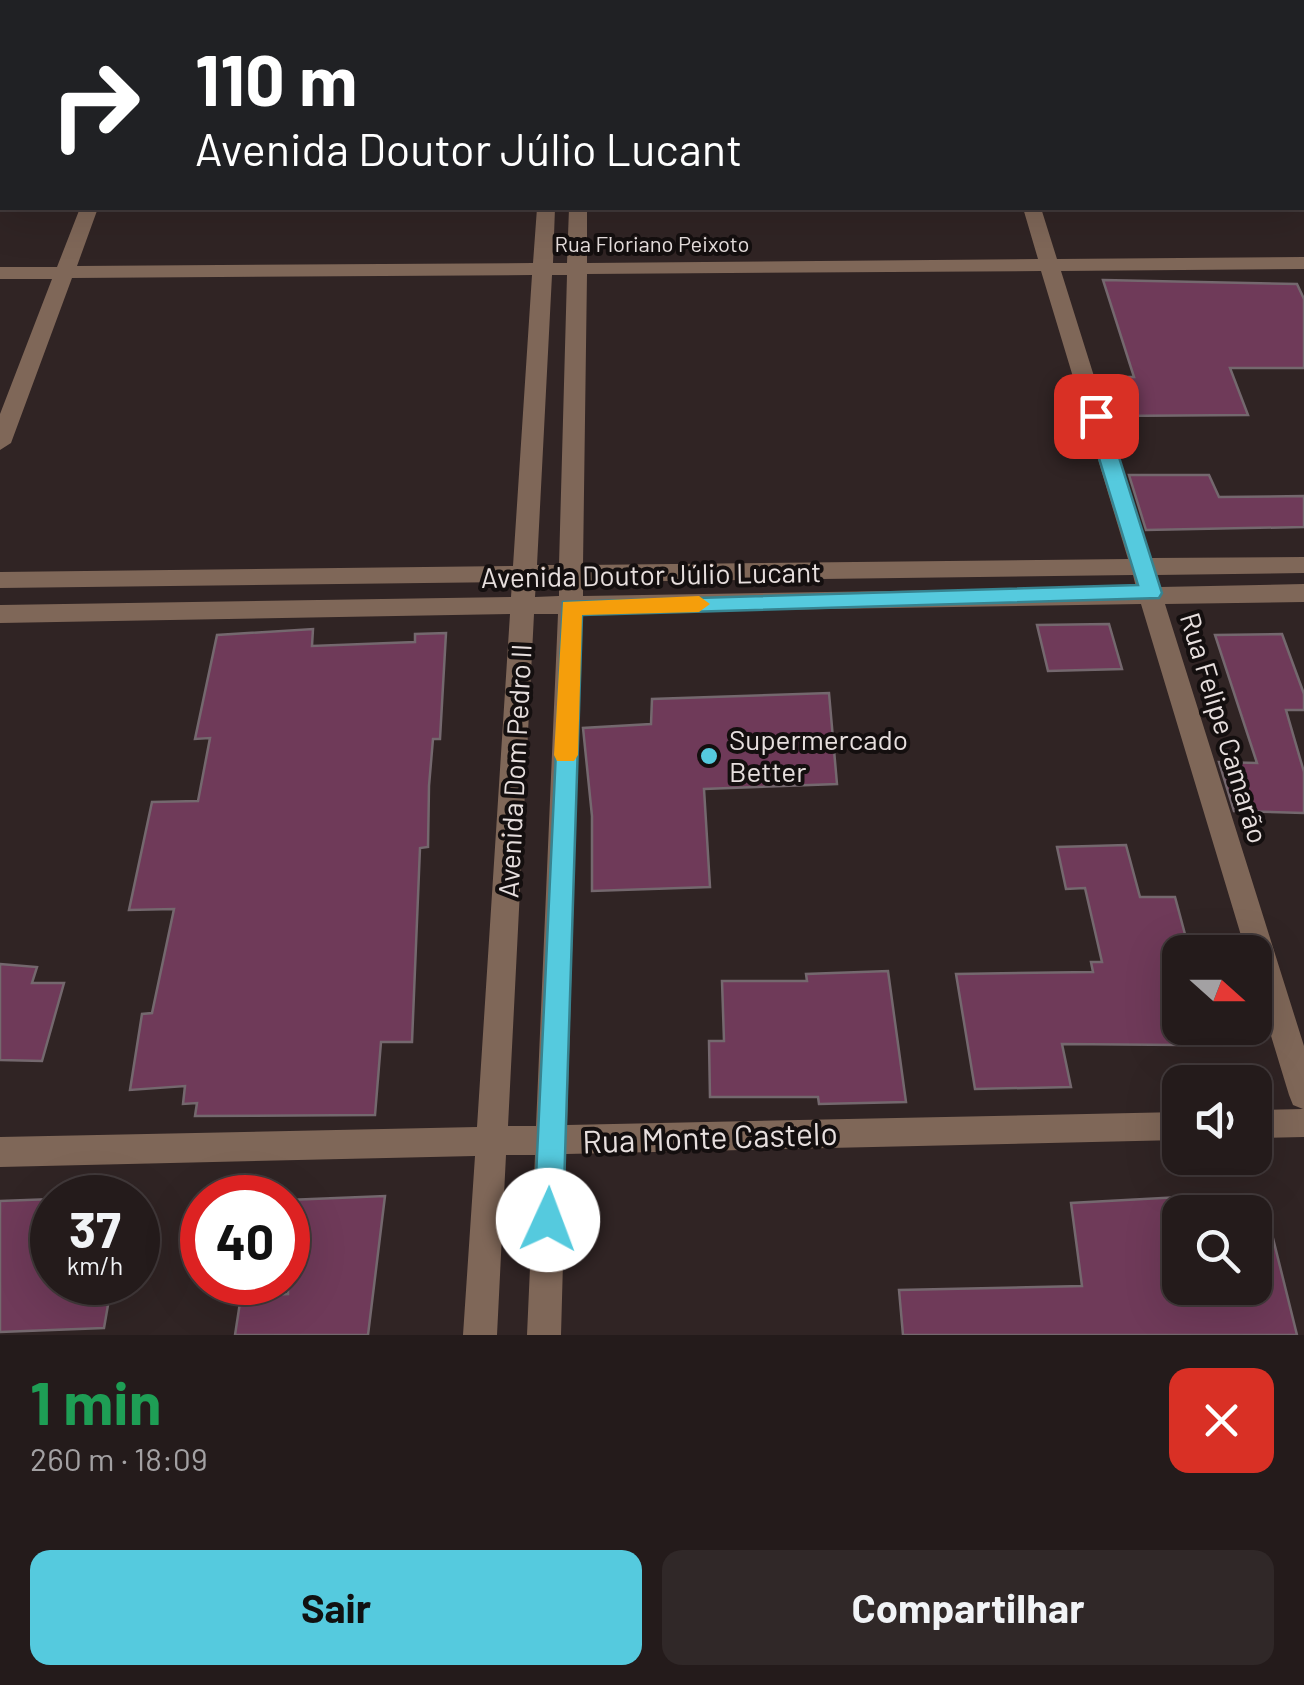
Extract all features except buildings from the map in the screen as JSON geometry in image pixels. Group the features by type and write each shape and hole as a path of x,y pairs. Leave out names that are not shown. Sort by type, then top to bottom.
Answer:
{"street":[{"path":"0,443 87,210"},
{"name":"Avenida Dom Pedro II","path":"480,1335 546,210"},
{"name":"Avenida Dom Pedro II","path":"544,1335 571,607 578,210"},
{"name":"Rua Felipe Camarão","path":"1033,210 1304,1095"},
{"name":"Rua Floriano Peixoto","path":"0,272 1304,263"},
{"name":"Avenida Doutor Júlio Lucant","path":"0,580 1304,565"},
{"path":"852,568 859,600"},
{"path":"269,611 271,577"},
{"name":"Avenida Doutor Júlio Lucant","path":"0,614 1304,593"},
{"path":"1272,1123 1304,1122"},
{"name":"Rua Monte Castelo","path":"0,1152 1162,1126"}],"slow traffic":[{"path":"566,755 571,607 699,604"}],"place":[{"name":"Supermercado Better","path":"709,756"}],"route":[{"path":"548,1220 571,607 1152,593 1096,416"}]}
